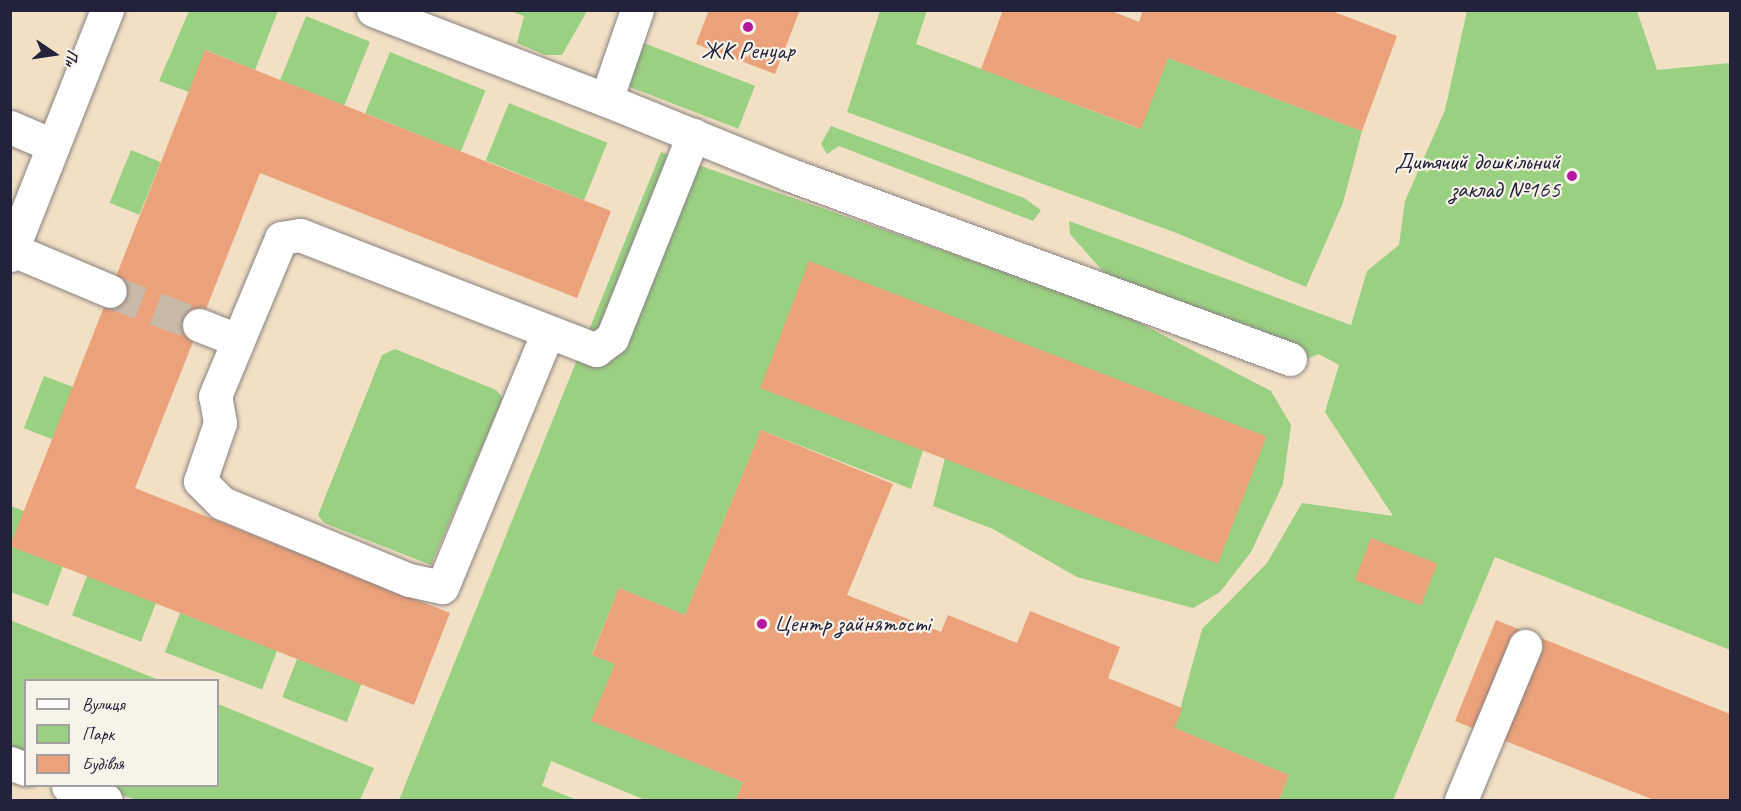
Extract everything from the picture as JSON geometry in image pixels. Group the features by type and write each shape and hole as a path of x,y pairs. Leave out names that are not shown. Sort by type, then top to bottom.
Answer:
{"street":[{"path":"107,10 52,145 12,252 110,291"},
{"path":"373,10 693,135 1290,359"},
{"path":"606,100 638,10"},
{"path":"10,127 52,145"},
{"path":"548,334 442,587 409,580 222,503 200,481 220,423 215,396 275,245 290,233 548,334 587,350 606,346 693,135"},
{"path":"199,325 237,340"},
{"path":"1461,801 1525,646"},
{"path":"71,787 106,801"}],"green space":[{"path":"587,10 562,55 545,55 517,43 524,16 510,11"},
{"path":"927,10 916,44 1140,129 1168,58 1362,131 1343,203 1306,287 1179,234 847,112 880,11"},
{"path":"189,11 278,11 255,70 206,50 189,92 159,81"},
{"path":"1467,11 1637,11 1657,70 1730,63 1730,650 1495,557 1393,800 1279,800 1289,775 1175,728 1202,629 1267,563 1302,503 1393,516 1325,412 1339,365 1319,354 1304,360 1115,285 1070,234 1069,221 1351,325 1367,271 1399,245 1405,201 1445,110"},
{"path":"306,16 370,42 344,106 280,80"},
{"path":"641,42 755,86 738,129 625,85"},
{"path":"390,52 485,91 461,152 365,113"},
{"path":"509,103 607,143 584,200 486,160"},
{"path":"831,126 1024,198 1041,210 1033,221 839,146 827,154 821,144"},
{"path":"131,150 161,162 139,215 110,203"},
{"path":"661,152 1117,311 1271,391 1291,425 1283,484 1251,552 1220,592 1193,608 1077,577 993,529 933,506 945,458 923,450 911,489 761,430 685,615 619,588 592,654 615,664 592,721 743,782 736,800 645,800 551,761 542,786 577,800 399,800"},
{"path":"395,349 496,390 503,398 431,565 324,523 318,515 382,355"},
{"path":"44,376 73,387 53,439 24,428"},
{"path":"11,506 24,511 11,544"},
{"path":"10,546 63,566 48,606 11,592"},
{"path":"87,576 156,603 141,642 72,615"},
{"path":"180,613 277,650 262,689 165,652"},
{"path":"10,620 157,679 24,679 24,758 11,753"},
{"path":"297,659 361,684 347,722 282,697"},
{"path":"219,704 374,768 360,800 136,800 99,787 219,787"}],"building":[{"name":"ЖК Ренуар","path":"709,10 800,10 775,74 696,44"},
{"path":"1003,10 1109,10 1139,22 1143,10 1329,10 1397,36 1362,131 1168,58 1141,129 981,69"},
{"path":"205,50 611,211 577,298 260,173 135,488 450,613 414,705 10,546"},
{"path":"809,261 1266,437 1218,564 760,388"},
{"name":"Центр зайнятості","path":"761,430 893,484 847,595 941,632 948,615 1017,643 1030,611 1120,647 1108,678 1182,708 1175,728 1289,775 1279,800 736,800 743,782 591,721 615,664 592,655 619,588 685,615"},
{"path":"1371,538 1437,563 1421,605 1355,580"},
{"path":"1496,620 1730,714 1730,800 1654,800 1455,721"}],"tunnel":[{"path":"110,291 199,325"}],"place":[{"name":"ЖК Ренуар","path":"748,27"},
{"name":"Дитячий дошкільний заклад №165","path":"1572,176"},
{"name":"Центр зайнятості","path":"762,624"}]}
